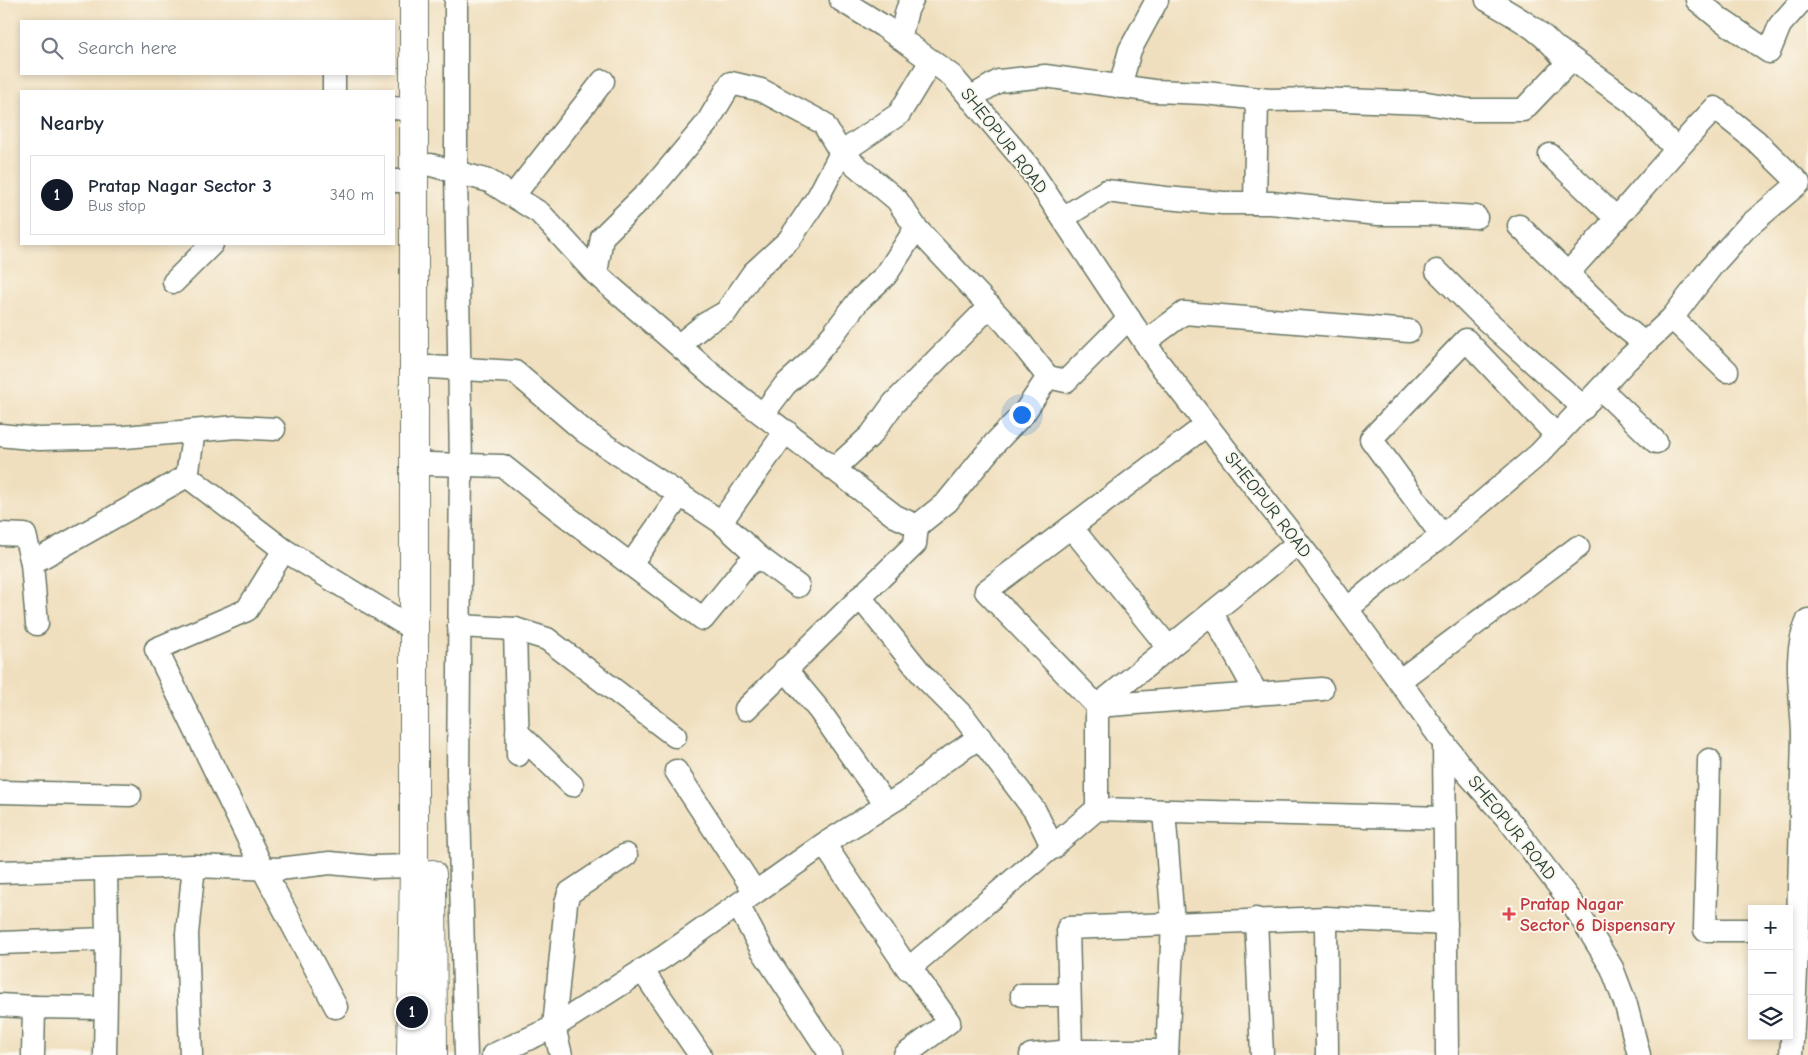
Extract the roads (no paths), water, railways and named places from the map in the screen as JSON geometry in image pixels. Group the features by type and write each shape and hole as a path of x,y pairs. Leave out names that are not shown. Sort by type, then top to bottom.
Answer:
{"highway":[{"path":"414,0 404,109 424,175 430,367 433,1055"},
{"path":"411,1055 414,866 413,629 424,175 431,0"}],"street":[{"path":"456,0 424,175 460,368 458,774 466,1055"},
{"name":"SHEOPUR ROAD","path":"841,0 900,38 952,76 1028,166 1145,342 1206,426 1347,609 1460,765 1511,823 1574,906 1612,968 1626,1005 1638,1055"},
{"path":"900,38 907,10 912,0"},
{"path":"1120,87 1130,50 1158,0"},
{"path":"1487,0 1519,18 1633,103 1676,149"},
{"path":"1698,0 1720,19 1769,52 1780,25 1802,0"},
{"path":"970,98 999,80 1045,76 1154,91 1205,92 1257,99 1427,103 1468,110 1522,110 1566,64 1557,48"},
{"path":"679,345 705,324 726,312 753,273 789,240 818,197 841,153 899,114 931,61"},
{"path":"334,75 334,90"},
{"path":"513,196 603,81"},
{"path":"596,274 602,238 654,186 707,123 732,84 761,90 823,123 841,153 897,200 916,228 1007,324 1048,377 1066,382 1129,318"},
{"path":"1255,203 1257,99"},
{"path":"1347,609 1387,576 1442,536 1557,436 1644,343 1672,318 1710,267 1746,228 1799,183 1756,142 1715,108 1676,149 1618,219 1568,273"},
{"path":"1550,155 1618,219"},
{"path":"424,175 489,181 540,213 596,274 723,384 895,516 917,526"},
{"path":"1063,218 1106,191 1204,201 1255,203 1378,214 1476,217"},
{"path":"1519,226 1613,318 1644,343"},
{"path":"763,414 785,385 827,341 859,300 886,275 916,228"},
{"path":"174,282 211,245"},
{"path":"1438,271 1485,319 1584,408"},
{"path":"834,469 871,436 894,404 990,306"},
{"path":"1145,342 1184,313 1409,331"},
{"path":"1672,318 1727,371"},
{"path":"1442,536 1371,439 1466,340 1557,436"},
{"path":"430,367 515,372 585,432 722,522 759,557 798,586"},
{"path":"746,709 915,544 917,526 947,502 995,443 1024,413 1048,377"},
{"path":"1601,388 1656,442"},
{"path":"1097,809 1098,706 986,590 1206,426"},
{"path":"0,435 39,440 125,438 236,427 274,429"},
{"path":"187,476 194,431"},
{"path":"722,522 786,431"},
{"path":"429,464 503,466 557,510 703,619 746,566 759,557"},
{"path":"187,476 284,550 413,629"},
{"path":"32,563 187,476"},
{"path":"631,564 680,495"},
{"path":"1071,527 1169,648"},
{"path":"0,534 25,535 32,563 37,624"},
{"path":"1098,706 1298,544"},
{"path":"1399,681 1578,547"},
{"path":"284,550 247,610 156,649 263,869 336,1007"},
{"path":"860,597 924,677 964,717 1035,811 1053,848"},
{"path":"1212,613 1257,694"},
{"path":"1797,1045 1794,930 1803,730 1799,660 1808,620"},
{"path":"459,626 515,629 548,639 675,736"},
{"path":"515,629 518,755"},
{"path":"785,669 819,710 886,805"},
{"path":"1098,706 1322,689"},
{"path":"517,732 572,785"},
{"path":"494,1055 554,1027 642,970 824,844 906,793 943,762 980,738"},
{"path":"1444,743 1447,1055"},
{"path":"1709,760 1705,930 1748,930"},
{"path":"676,771 746,898 762,950 831,1055"},
{"path":"0,792 130,795"},
{"path":"910,967 1097,809 1444,818"},
{"path":"1031,1055 1072,1051 1167,1053 1173,923 1164,811"},
{"path":"824,844 908,969 910,967 949,1022 905,1055"},
{"path":"561,1055 554,1027 566,903 569,893 626,855"},
{"path":"0,872 194,866 279,869 330,863 372,867 414,866"},
{"path":"191,1055 187,934 194,866"},
{"path":"105,1055 106,870"},
{"path":"1072,1051 1068,928 1256,919 1326,918 1446,924"},
{"path":"1326,918 1327,1055"},
{"path":"1256,919 1262,1055"},
{"path":"0,943 107,939"},
{"path":"642,970 700,1055"},
{"path":"1022,995 1069,995"},
{"path":"0,1005 106,1008"},
{"path":"33,1055 34,1007"}],"place":[{"name":"Pratap Nagar Sector 6 Dispensary","path":"1509,914"},
{"name":"Pratap Nagar Sector 3","path":"412,1012"}]}
